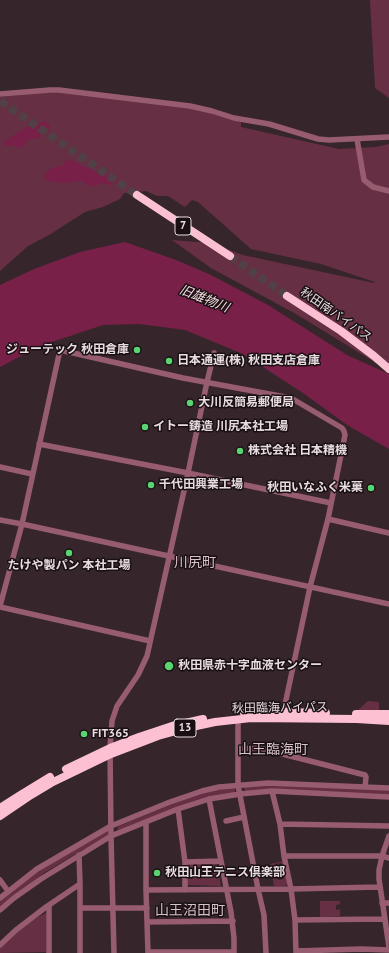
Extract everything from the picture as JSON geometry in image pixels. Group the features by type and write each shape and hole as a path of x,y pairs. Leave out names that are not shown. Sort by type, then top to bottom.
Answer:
{"highway":[{"name":"7","path":"137,195 230,256"},
{"name":"秋田南バイパス","path":"288,296 342,331 389,369"},
{"name":"秋田臨海バイパス","path":"0,808 48,778 156,731 194,720 231,714 263,712 283,715 389,721"},
{"name":"秋田臨海バイパス","path":"0,816 51,783 110,751 173,731 215,722 266,718 283,715 389,714"}],"street":[{"path":"0,94 50,90 190,106 234,118 269,124 329,140 389,137"},
{"path":"357,139 364,180 373,187 389,191"},
{"path":"150,641 0,606 22,524 60,350 207,382 291,398 342,428 344,431 345,438 328,519 310,587 283,715"},
{"path":"114,953 110,751 112,721 117,706 142,667 147,656 214,353"},
{"path":"39,444 331,503"},
{"path":"0,468 32,474"},
{"path":"328,519 389,533"},
{"path":"0,520 389,604"},
{"path":"238,719 238,785 264,915 266,953"},
{"path":"238,749 259,748 365,775 365,787"},
{"path":"0,898 37,869 111,826 170,802 202,791 219,787 268,783 389,788"},
{"path":"272,791 280,824 284,856 291,889 295,920 296,952 361,951 389,948 379,887 379,870 389,836"},
{"path":"0,910 41,879 111,836 178,809 209,799 272,791 389,796"},
{"path":"146,822 148,952 234,952 233,921 209,799"},
{"path":"178,809 185,862 185,890"},
{"path":"226,821 244,817"},
{"path":"280,824 389,826"},
{"path":"79,856 80,953"},
{"path":"284,856 382,856 389,858"},
{"path":"185,862 221,861"},
{"path":"0,880 8,891"},
{"path":"0,945 16,930 80,884"},
{"path":"146,890 379,887"},
{"path":"382,903 389,903"},
{"path":"49,905 49,953"},
{"path":"80,908 147,908"},
{"path":"295,920 384,918"},
{"path":"147,922 233,921"}],"shaded area":[{"path":"370,0 389,0 389,98 375,88"},
{"path":"49,92 79,94 188,108 212,113 241,122 241,127 339,149 376,147 389,144 389,371 296,314 211,268 172,240 210,243 243,255 375,282 321,264 251,249 198,202 192,200 185,207 168,196 157,196 146,191 124,193 120,199 103,207 85,212 49,235 28,246 0,271 0,97"},
{"path":"368,701 379,702 379,710 358,710"},
{"path":"268,784 389,789 389,795 245,791 244,788"},
{"path":"232,787 235,789 233,794 118,831 117,827 197,794"},
{"path":"106,831 109,831 110,834 44,873 20,891 0,910 0,901 18,886 44,867"},
{"path":"284,861 288,884 285,886 274,886 270,864","holes":["282,863 284,879 278,880 275,871 275,864"]},
{"path":"217,863 221,886 187,885 187,864"},
{"path":"320,901 340,901 340,904 336,905 336,910 340,909 340,916 320,917"},
{"path":"46,913 46,952 0,953 0,948 15,934"}],"water":[{"path":"44,121 49,123 49,129 39,138 26,140 26,143 21,148 5,146 5,140 28,126"},
{"path":"71,160 82,166 91,168 99,175 116,175 118,180 116,183 110,185 103,183 95,186 90,186 82,181 64,183 46,181 44,175 47,172 52,168 61,166 66,161"},
{"name":"旧雄物川","path":"125,242 176,260 209,274 268,305 347,355 389,374 389,449 347,425 303,393 243,354 185,330 139,324 103,325 40,346 0,367 0,285 34,269 80,252"}],"tunnel":[{"path":"0,101 137,195"},
{"path":"230,256 287,296"}],"place":[{"name":"ジューテック 秋田倉庫","path":"137,350"},
{"name":"日本通運(株) 秋田支店倉庫","path":"169,361"},
{"name":"大川反簡易郵便局","path":"190,403"},
{"name":"イトー鋳造 川尻本社工場","path":"145,427"},
{"name":"株式会社 日本精機","path":"240,451"},
{"name":"千代田興業工場","path":"151,485"},
{"name":"秋田いなふく米菓","path":"371,488"},
{"name":"たけや製パン 本社工場","path":"69,553"},
{"name":"秋田県赤十字血液センター","path":"169,666"},
{"name":"FIT365","path":"84,734"},
{"name":"秋田山王テニス倶楽部","path":"157,873"}],"district":[{"name":"川尻町","path":"195,563"},
{"name":"山王臨海町","path":"273,750"},
{"name":"山王沼田町","path":"190,911"}]}
